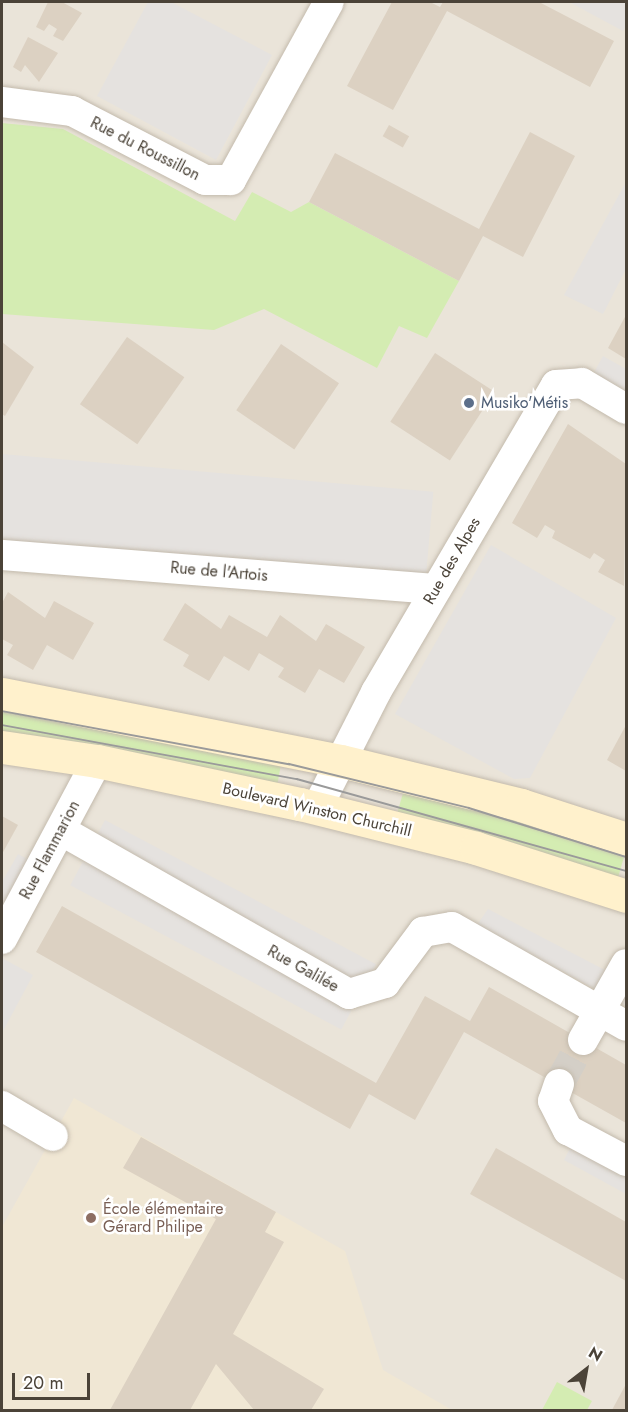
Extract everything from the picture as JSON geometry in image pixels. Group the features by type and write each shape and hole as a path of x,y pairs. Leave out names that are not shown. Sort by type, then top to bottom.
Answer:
{"street":[{"name":"Rue du Roussillon","path":"2,102 72,111 205,180 231,180 329,2"},
{"name":"Rue des Alpes","path":"317,808 341,760 436,589 556,385 582,383 627,409"},
{"name":"Rue de l'Artois","path":"2,555 436,589"},
{"path":"2,694 341,760 521,805 627,840"},
{"name":"Boulevard Winston Churchill","path":"2,747 97,761 317,808 476,848 627,896"},
{"name":"Rue Flammarion","path":"2,939 62,831 97,761"},
{"name":"Rue Galilée","path":"62,831 349,994 385,982 423,932 452,927 627,1026"},
{"path":"583,1040 627,964"},
{"path":"558,1084 553,1101 568,1130 627,1161"},
{"path":"2,1106 53,1136"}],"shaded area":[{"path":"2,2 626,2 626,1410 2,1410"},
{"path":"148,2 171,2 272,55 216,160 97,96"},
{"path":"569,2 626,2 626,26 623,31"},
{"path":"626,182 626,269 603,314 564,295"},
{"path":"603,356 626,369 626,398 591,378"},
{"path":"2,454 433,492 426,579 2,542"},
{"path":"491,545 616,618 530,778 514,779 395,714"},
{"path":"105,820 376,964 341,1029 70,885"},
{"path":"18,854 50,871 2,958 2,882"},
{"path":"488,909 626,981 626,1006 477,925"},
{"path":"2,958 33,975 2,1033"},
{"path":"74,1098 345,1251 383,1370 452,1410 2,1410 2,1227"},
{"path":"573,1142 626,1172 626,1194 564,1160"}],"green space":[{"path":"2,123 63,129 235,221 252,192 291,212 309,202 459,281 427,338 399,326 377,368 264,309 214,330 2,314"},
{"path":"2,705 283,754 277,786 2,737"},
{"path":"405,786 626,849 618,879 396,816"},
{"path":"557,1382 592,1401 587,1410 542,1410"}],"building":[{"path":"48,2 62,2 82,13 63,41 53,36 57,29 49,24 44,31 36,27"},
{"path":"392,2 430,2 440,7 443,2 539,2 614,41 590,87 447,11 393,110 347,86"},
{"path":"28,37 58,53 39,82 25,65 21,72 13,67"},
{"path":"389,125 409,136 403,148 383,136"},
{"path":"530,132 575,156 523,257 483,236 459,281 309,202 335,153 479,229"},
{"path":"626,315 626,359 608,348"},
{"path":"127,337 184,377 137,444 80,404"},
{"path":"2,342 34,367 5,416 2,414"},
{"path":"281,344 339,383 294,449 236,410"},
{"path":"435,353 495,392 450,460 390,422"},
{"path":"568,424 626,464 624,586 598,572 605,560 594,553 590,559 552,538 555,531 545,525 537,538 512,523"},
{"path":"8,592 45,618 54,601 94,623 73,660 47,645 33,670 7,655 13,645 2,639 2,603"},
{"path":"185,603 221,629 229,615 267,637 280,615 316,641 326,624 365,647 344,683 319,669 305,693 278,677 284,668 259,653 249,671 224,656 209,681 183,666 189,655 163,640"},
{"path":"626,725 626,771 607,760"},
{"path":"2,816 18,825 2,854"},
{"path":"62,906 376,1083 425,996 470,1021 489,987 626,1065 626,1123 464,1032 415,1120 369,1094 350,1129 36,952"},
{"path":"141,1137 276,1212 265,1232 284,1242 233,1334 324,1389 311,1410 254,1410 216,1364 190,1410 110,1410 216,1219 123,1168"},
{"path":"496,1148 626,1222 626,1281 470,1194"},
{"path":"626,1384 626,1410 612,1410"}],"tunnel":[{"path":"559,1084 583,1040"}],"tram line":[{"path":"2,711 289,764 469,808 626,857"},
{"path":"2,725 297,779 626,871"}],"place":[{"name":"Musiko'Métis","path":"469,403"},
{"name":"École élémentaire Gérard Philipe","path":"91,1218"}]}
